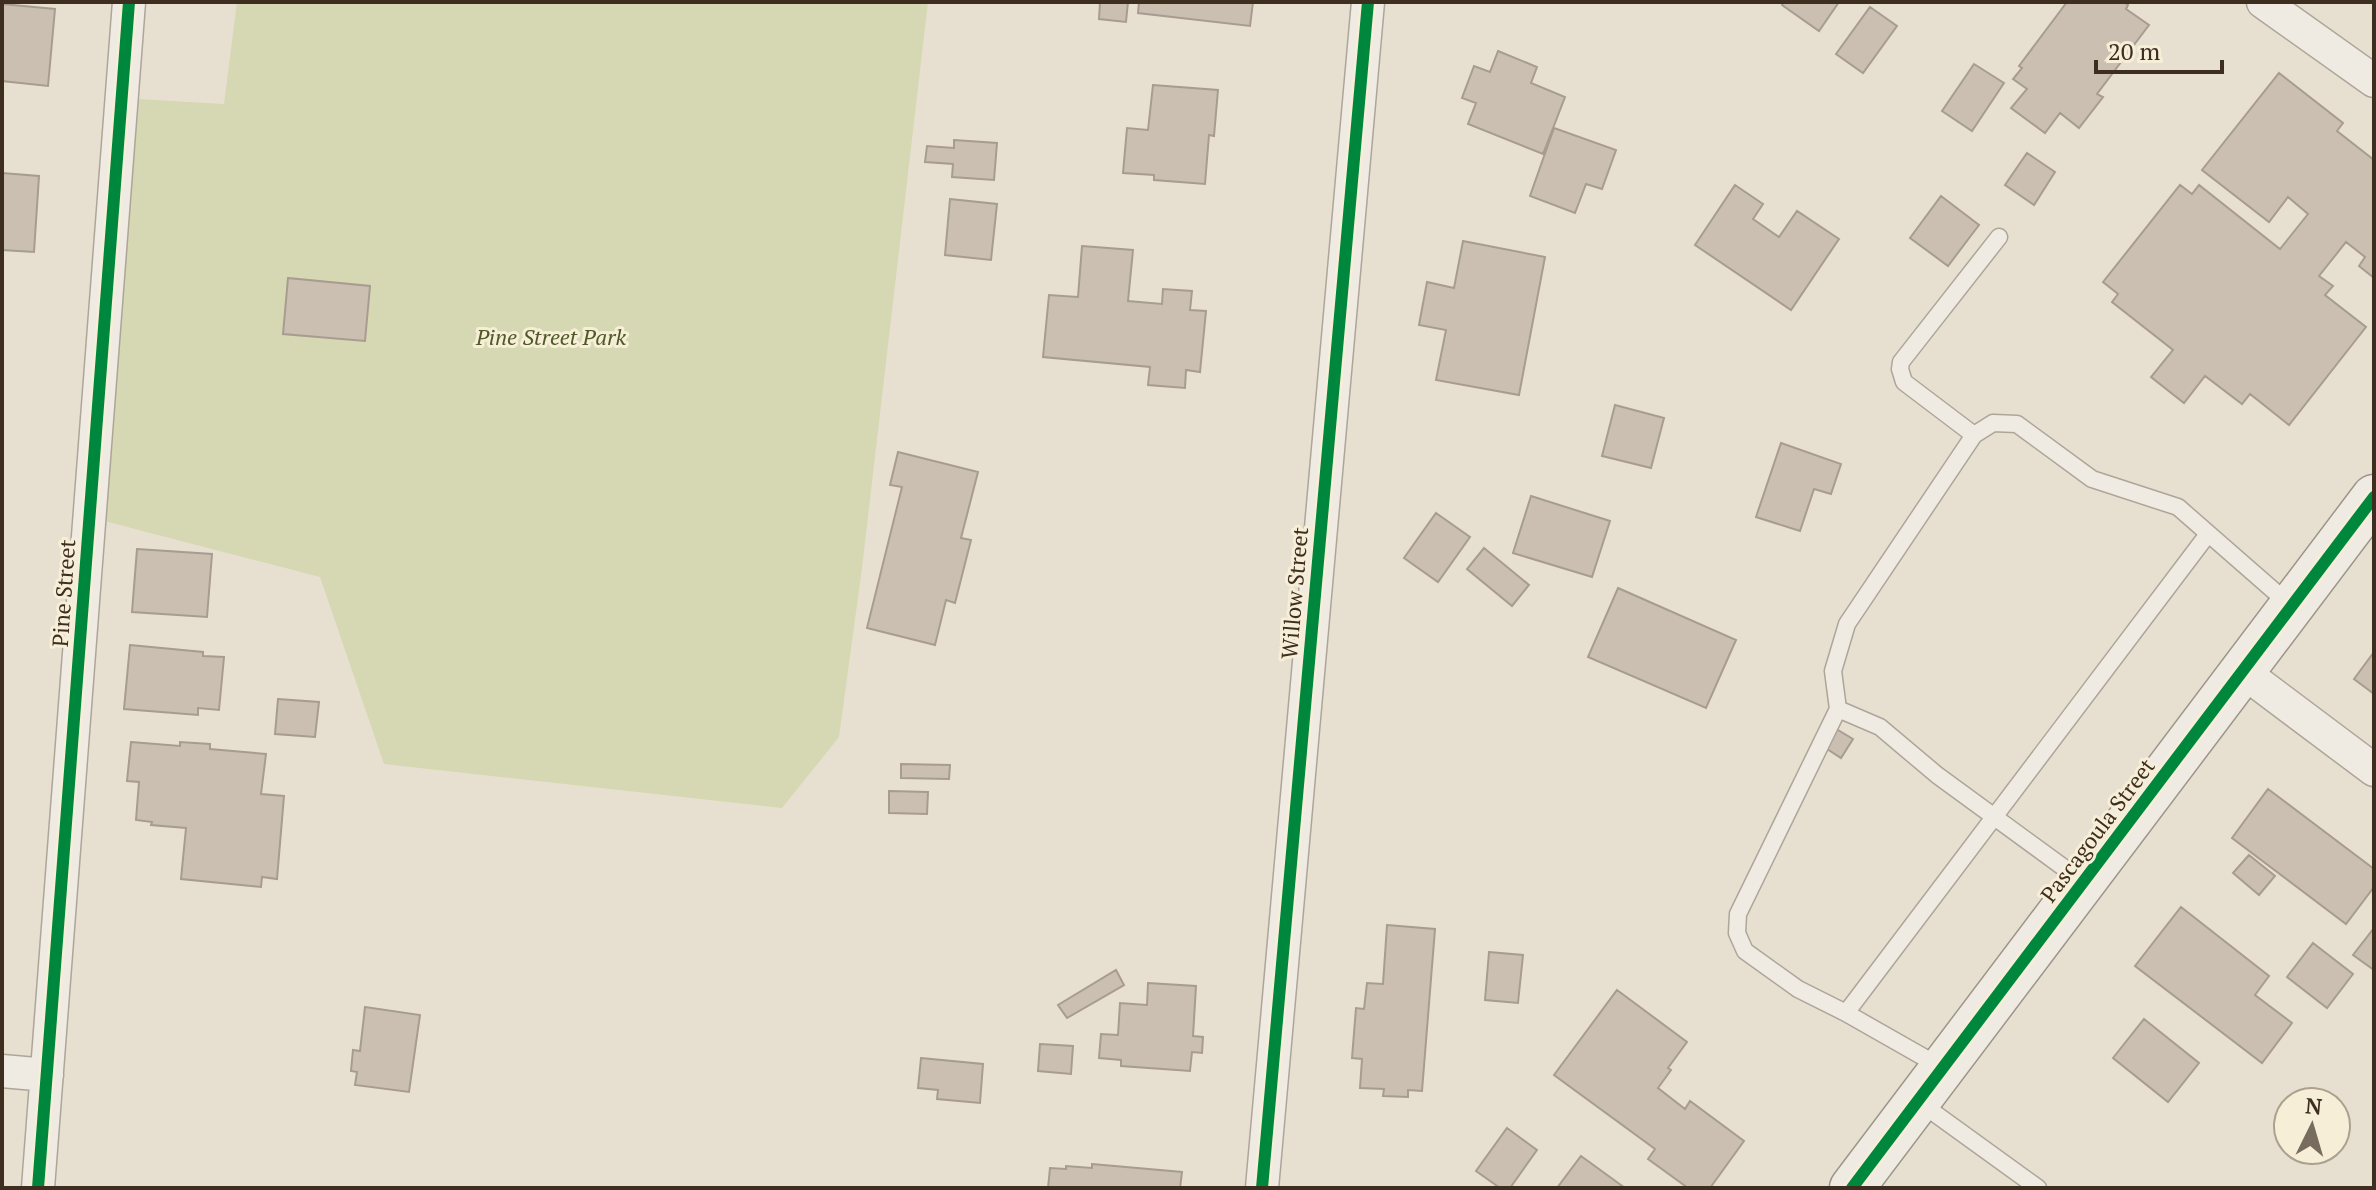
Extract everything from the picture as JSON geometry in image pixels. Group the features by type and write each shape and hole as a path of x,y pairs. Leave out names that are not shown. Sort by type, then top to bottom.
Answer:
{"street":[{"name":"Pine Street","path":"38,1188 129,2"},
{"name":"Willow Street","path":"1262,1188 1368,2"},
{"path":"2263,2 2374,81"},
{"name":"Pascagoula Street","path":"1852,1188 2374,497"},
{"path":"2242,671 2374,770"},
{"path":"2,1071 47,1075"}],"lane":[{"path":"1974,435 1904,382 1900,369 1901,362 1999,237"},
{"path":"2038,1188 1930,1085 1846,1013 1798,989 1745,951 1737,933 1738,914 1838,709 1833,671 1847,624 1974,435 1993,423 2017,424 2092,479 2178,507 2291,606"},
{"path":"1846,1013 2208,534"},
{"path":"1838,709 1880,727 1937,775 2083,882"}],"green space":[{"name":"Pine Street Park","path":"237,2 928,2 862,568 839,737 782,808 384,764 320,577 89,517 121,98 224,104"}],"building":[{"path":"1100,2 1128,2 1126,22 1099,19"},
{"path":"1139,2 1253,2 1250,26 1138,13"},
{"path":"1784,2 1839,2 1819,31 1782,5"},
{"path":"2067,2 2124,2 2128,5 2126,9 2149,25 2097,94 2103,97 2079,128 2060,113 2045,133 2011,108 2027,89 2013,79 2022,68 2019,66"},
{"path":"2,4 55,9 48,86 2,81"},
{"path":"1870,7 1897,26 1863,73 1836,54"},
{"path":"1498,51 1537,67 1531,83 1565,97 1543,154 1468,124 1476,103 1462,98 1474,66 1490,72"},
{"path":"1974,64 2004,83 1972,131 1942,111"},
{"path":"2279,73 2343,123 2337,131 2374,160 2374,278 2359,266 2365,257 2346,242 2319,276 2333,286 2325,295 2366,327 2289,425 2250,394 2242,404 2205,376 2184,403 2151,377 2173,350 2112,302 2118,294 2103,282 2180,185 2192,194 2199,185 2280,249 2308,214 2288,197 2269,222 2202,170"},
{"path":"1153,85 1218,90 1214,136 1209,135 1205,184 1154,180 1154,175 1123,173 1127,128 1148,130"},
{"path":"1554,128 1616,150 1602,189 1586,184 1575,213 1530,196"},
{"path":"954,140 997,143 994,180 952,177 953,164 925,162 927,146 954,148"},
{"path":"2027,153 2055,172 2034,205 2005,185"},
{"path":"2,173 39,176 34,252 2,250"},
{"path":"1735,185 1763,204 1753,219 1779,237 1797,211 1839,239 1791,310 1695,245"},
{"path":"1941,196 1979,225 1948,266 1910,238"},
{"path":"950,199 997,204 991,260 945,255"},
{"path":"1463,241 1545,257 1519,395 1436,380 1446,330 1419,325 1427,282 1454,288"},
{"path":"1082,246 1133,250 1128,301 1162,304 1163,289 1192,291 1190,310 1206,311 1200,372 1186,370 1185,388 1148,385 1150,367 1043,357 1049,295 1078,297"},
{"path":"288,278 370,286 365,341 283,334"},
{"path":"1615,405 1664,418 1651,468 1602,456"},
{"path":"1781,443 1841,464 1831,494 1814,489 1800,531 1756,517"},
{"path":"898,452 978,472 961,538 971,540 955,603 946,600 935,645 867,628 902,487 890,485"},
{"path":"1531,496 1610,521 1592,577 1513,553"},
{"path":"1436,513 1470,537 1438,582 1404,558"},
{"path":"1484,548 1529,585 1512,606 1467,569"},
{"path":"137,549 212,554 207,617 132,612"},
{"path":"1618,588 1736,640 1706,708 1588,657"},
{"path":"130,645 224,657 219,710 198,708 198,715 124,709"},
{"path":"2374,652 2374,694 2354,679"},
{"path":"278,699 319,702 315,737 275,734"},
{"path":"1833,727 1853,739 1841,758 1821,745"},
{"path":"131,742 180,746 180,742 210,744 210,749 266,754 261,794 284,796 277,879 262,877 261,887 181,879 186,828 151,825 152,822 136,820 139,782 127,781"},
{"path":"901,764 950,765 949,779 901,778"},
{"path":"2268,789 2374,869 2374,887 2346,924 2232,838"},
{"path":"889,791 928,792 927,814 889,813"},
{"path":"2249,855 2275,876 2259,895 2233,873"},
{"path":"2181,907 2269,976 2255,995 2292,1023 2262,1063 2135,966"},
{"path":"1387,925 1435,929 1422,1091 1408,1090 1408,1097 1383,1096 1384,1089 1360,1088 1362,1059 1352,1058 1356,1008 1364,1009 1367,983 1383,984"},
{"path":"2374,928 2374,970 2353,955"},
{"path":"2313,943 2353,974 2327,1008 2287,977"},
{"path":"1489,952 1523,955 1518,1003 1485,1000"},
{"path":"1116,970 1124,985 1067,1018 1058,1005"},
{"path":"1148,983 1196,986 1193,1036 1203,1037 1202,1053 1192,1052 1190,1071 1121,1066 1121,1060 1099,1058 1101,1034 1118,1035 1120,1003 1147,1005"},
{"path":"1617,990 1687,1042 1658,1088 1685,1109 1690,1101 1744,1141 1710,1188 1688,1188 1648,1159 1655,1149 1554,1075"},
{"path":"365,1007 420,1015 409,1092 355,1085 357,1072 351,1071 353,1050 360,1051"},
{"path":"2144,1019 2199,1063 2168,1102 2113,1058"},
{"path":"1040,1044 1073,1046 1071,1074 1038,1071"},
{"path":"921,1058 983,1064 980,1103 937,1099 938,1090 918,1088"},
{"path":"1507,1128 1537,1150 1510,1188 1500,1188 1476,1171"},
{"path":"1581,1156 1625,1188 1557,1188"},
{"path":"1092,1164 1182,1172 1180,1188 1048,1188 1050,1168 1092,1168"}],"cycle path":[{"path":"38,1188 129,2"},
{"path":"1262,1188 1368,2"},
{"path":"1852,1188 2374,497"}]}
